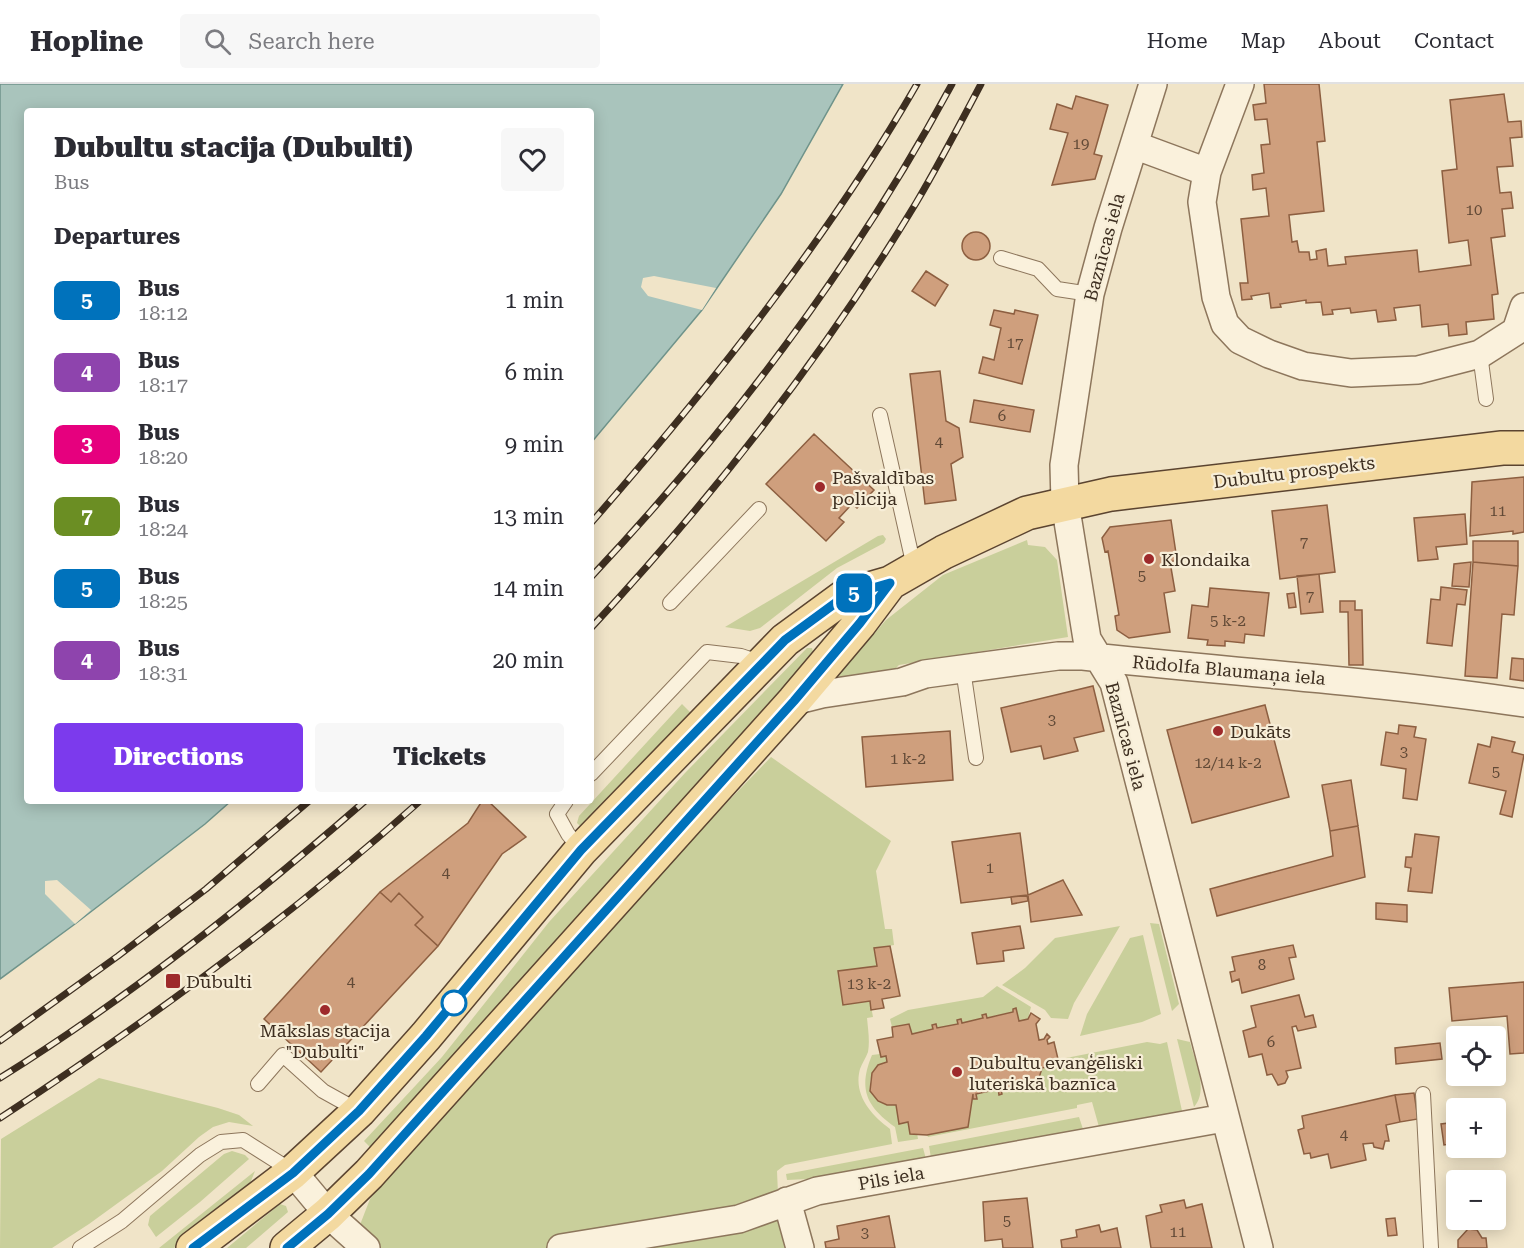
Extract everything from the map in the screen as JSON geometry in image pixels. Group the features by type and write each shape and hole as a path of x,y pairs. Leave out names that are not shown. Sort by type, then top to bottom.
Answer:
{"main road":[{"name":"Dubultu prospekts","path":"193,1248 293,1173 359,1111 426,1036 581,850 785,640 845,596 902,575 1027,513 1065,503 1111,494 1517,445"},
{"path":"287,1248 328,1214 369,1174 794,701 902,575"}],"street":[{"name":"Baznīcas iela","path":"1153,84 1090,294 1064,465 1065,503 1087,639 1114,682 1259,1248"},
{"path":"1240,84 1207,172 1202,202 1216,297 1225,324 1240,340 1269,354 1303,366 1351,373 1418,370 1480,354 1516,331 1524,307"},
{"path":"1134,145 1207,172"},
{"name":"Rūdolfa Blaumaņa iela","path":"794,701 822,694 902,682 925,674 1058,656 1259,672 1452,692 1524,703"},
{"name":"Pils iela","path":"561,1248 739,1220 817,1191 1224,1118"},
{"path":"293,1173 328,1214 366,1248"},
{"path":"786,1202 800,1248"}],"lane":[{"path":"1000,258 1038,269 1057,289 1090,294"},
{"path":"1480,354 1486,399"},
{"path":"880,414 902,575"},
{"path":"670,603 759,509"},
{"path":"594,771 707,652 741,656 762,663"},
{"path":"963,669 976,758"},
{"path":"564,804 557,814 568,834 581,850"},
{"path":"258,1084 283,1055 323,1091 359,1111"},
{"path":"1423,1094 1431,1248"},
{"path":"80,1248 122,1221 200,1155 222,1142 243,1140 293,1173"}],"green space":[{"path":"883,535 886,539 884,543 837,568 760,628 750,631 725,627 878,536"},
{"path":"1027,540 1028,545 1045,547 1057,560 1068,637 899,665 892,672 835,679 886,620 943,575"},
{"path":"807,648 812,648 810,658 370,1147 364,1141 442,1057 549,922 685,773"},
{"path":"682,704 693,715 581,827 577,823 579,816 590,804 594,804 594,800"},
{"path":"771,757 891,841 876,871 885,929 892,929 894,945 875,948 877,966 838,972 843,1005 870,1001 873,1017 867,1018 869,1048 860,1069 859,1087 861,1096 870,1111 890,1129 892,1144 785,1165 777,1171 778,1194 789,1248 351,1248 370,1199 506,1031"},
{"path":"1150,923 1159,924 1179,1004 1172,1011"},
{"path":"1120,926 1074,1003 1068,1019 1051,1018 1045,1010 1002,985 1025,968 1055,938"},
{"path":"1143,935 1161,1014 1142,1022 1080,1036 1087,1014 1130,938"},
{"path":"997,986 1031,1007 1028,1019 1019,1021 1016,1009 1013,1009 1013,1012 962,1023 960,1019 957,1020 958,1024 937,1028 932,1025 933,1029 912,1034 909,1024 892,1027 890,1019 908,1010 983,997"},
{"path":"1177,1039 1190,1042 1197,1067 1201,1084 1194,1107"},
{"path":"1147,1042 1160,1044 1167,1042 1182,1111 1099,1127 1092,1102 1077,1105 1077,1108 928,1137 927,1135 968,1127 973,1094 974,1099 977,1099 976,1094 998,1089 999,1094 1002,1093 1001,1089 1028,1084 1031,1088 1031,1083 1039,1078 1042,1068 1056,1066 1051,1061"},
{"path":"880,1054 881,1057 886,1056 887,1062 875,1069 870,1091 881,1102 896,1105 908,1122 910,1134 917,1133 918,1139 898,1142 895,1127 877,1112 867,1096 865,1087 868,1067 872,1055"},
{"path":"99,1078 218,1108 239,1115 253,1126 229,1122 213,1127 162,1171 52,1248 0,1248 1,1139"},
{"path":"1079,1117 1083,1129 931,1158 929,1146"},
{"path":"923,1148 926,1159 828,1178 787,1180 786,1174"},
{"path":"232,1151 245,1155 249,1159 156,1237 148,1225 150,1216 224,1154"},
{"path":"255,1171 249,1186 191,1235 174,1248 159,1248"},
{"path":"280,1204 286,1206 288,1212 246,1248 227,1248"}],"water":[{"path":"0,84 843,84 781,194 702,310 594,439 594,108 24,108 24,804 228,804 75,924 0,979"}],"pier":[{"path":"654,276 716,288 702,310 648,296 641,287 643,278"},
{"path":"57,880 91,910 75,924 45,894 45,881"}],"building":[{"path":"1264,84 1319,84 1325,141 1317,142 1324,211 1289,215 1292,242 1297,241 1299,252 1309,252 1310,260 1317,259 1316,251 1326,249 1328,266 1346,264 1345,257 1417,250 1419,272 1471,265 1468,240 1449,243 1442,171 1457,169 1450,100 1504,94 1508,122 1521,121 1522,137 1510,138 1513,166 1497,167 1500,193 1511,192 1513,208 1502,209 1505,236 1491,238 1498,294 1492,295 1494,319 1466,322 1467,334 1449,336 1448,324 1422,327 1420,305 1394,308 1396,320 1378,322 1376,310 1351,313 1350,308 1332,310 1333,314 1323,315 1321,302 1306,303 1306,300 1280,304 1281,307 1271,308 1269,293 1242,300 1240,283 1248,283 1241,219 1269,216 1266,188 1253,190 1252,175 1264,173 1261,145 1270,144 1267,119 1255,120 1253,105 1266,103"},
{"path":"1076,96 1108,105 1094,154 1102,156 1095,179 1052,185 1068,133 1050,129 1057,104 1072,109"},
{"path":"976,232 986,236 990,246 986,256 976,260 966,256 962,246 966,236"},
{"path":"926,271 948,285 935,306 912,291"},
{"path":"994,310 1014,314 1015,310 1038,315 1022,384 979,373 983,357 994,360 1001,328 990,325"},
{"path":"940,371 946,421 959,428 963,457 951,464 956,500 925,504 910,374"},
{"path":"974,400 1034,410 1030,432 970,422"},
{"name":"Pašvaldības policija","path":"814,434 874,490 857,508 852,504 839,518 844,522 826,541 766,484"},
{"path":"1524,477 1524,532 1513,534 1513,531 1470,536 1472,482"},
{"path":"1327,505 1335,572 1280,579 1272,511"},
{"path":"1465,514 1467,544 1436,547 1438,559 1418,561 1414,518"},
{"path":"1171,520 1177,560 1170,562 1175,591 1164,593 1170,632 1129,638 1117,630 1115,616 1119,615 1108,551 1105,552 1102,538 1110,527"},
{"path":"1473,541 1518,541 1518,566 1473,562"},
{"path":"1471,562 1469,587 1452,586 1454,564"},
{"path":"1473,562 1518,566 1514,615 1502,614 1497,678 1465,676"},
{"path":"1319,574 1323,612 1301,614 1297,576"},
{"path":"1441,587 1467,590 1465,605 1457,604 1452,646 1427,643 1431,599 1440,600"},
{"path":"1210,588 1269,593 1264,636 1245,634 1244,643 1225,641 1225,646 1207,645 1208,640 1188,638 1192,605 1208,607"},
{"path":"1294,593 1296,607 1289,608 1287,594"},
{"path":"1340,601 1355,601 1355,610 1362,610 1363,665 1349,665 1348,612 1340,612"},
{"path":"1512,658 1524,659 1524,681 1510,679"},
{"path":"1093,686 1104,731 1074,738 1078,751 1044,759 1041,746 1011,752 1001,708"},
{"path":"1265,705 1289,797 1192,823 1167,730"},
{"path":"1399,725 1416,727 1414,737 1426,739 1417,800 1403,798 1406,769 1381,765 1386,732 1398,734"},
{"path":"950,731 953,780 866,787 862,737"},
{"path":"1492,737 1515,742 1512,752 1524,755 1512,817 1500,814 1506,791 1469,783 1478,744 1490,747"},
{"path":"1351,780 1358,826 1330,831 1322,785"},
{"path":"480,804 491,804 526,837 502,854 438,946 415,925 423,917 399,893 391,902 380,892 468,823"},
{"path":"1358,826 1365,877 1217,916 1210,889 1333,856 1330,831"},
{"path":"1020,833 1028,895 961,903 952,842"},
{"path":"1415,834 1439,837 1432,893 1408,891 1411,868 1405,867 1406,857 1412,857"},
{"path":"1063,880 1082,915 1031,922 1028,895"},
{"name":"Dubulti","path":"380,892 391,902 399,893 423,917 415,925 438,946 321,1072 264,1019"},
{"path":"1027,895 1028,901 1012,904 1011,897"},
{"path":"1376,903 1407,905 1407,922 1376,919"},
{"path":"1020,926 1024,948 1003,951 1004,961 977,964 972,933"},
{"path":"1293,945 1296,957 1289,958 1294,979 1242,993 1239,979 1232,982 1230,972 1235,971 1232,957"},
{"path":"890,946 900,996 882,999 884,1008 871,1010 870,1001 843,1005 838,971 877,966 874,948"},
{"path":"1524,982 1524,1053 1510,1054 1507,1016 1452,1021 1449,988"},
{"path":"1299,995 1305,1017 1313,1015 1316,1027 1298,1031 1296,1026 1292,1027 1301,1068 1286,1071 1288,1077 1285,1083 1278,1085 1272,1074 1267,1075 1262,1054 1249,1057 1243,1031 1256,1027 1251,1006"},
{"name":"Dubultu evanģēliski luteriskā baznīca","path":"1016,1008 1019,1021 1028,1019 1031,1013 1040,1019 1036,1024 1039,1040 1044,1039 1047,1034 1050,1037 1047,1040 1048,1044 1054,1042 1058,1059 1051,1061 1056,1066 1042,1068 1039,1078 1031,1083 1032,1088 1029,1089 1028,1084 1001,1089 1002,1094 999,1095 998,1089 976,1094 977,1099 973,1099 973,1094 968,1127 927,1135 910,1134 908,1122 899,1124 896,1105 887,1105 878,1101 870,1091 872,1073 878,1065 887,1062 886,1056 881,1057 877,1040 893,1037 892,1027 909,1024 912,1034 933,1029 932,1025 936,1024 937,1028 958,1024 957,1020 961,1019 962,1023 983,1018 982,1015 986,1014 987,1018 1013,1012"},
{"path":"1440,1043 1442,1059 1396,1064 1395,1048"},
{"path":"1414,1093 1418,1119 1400,1122 1395,1095"},
{"path":"1395,1095 1400,1122 1386,1125 1389,1141 1385,1141 1383,1149 1374,1147 1373,1143 1363,1144 1366,1160 1331,1168 1328,1154 1311,1158 1310,1153 1304,1154 1298,1130 1304,1128 1302,1116"},
{"path":"1446,1123 1446,1145 1444,1145 1441,1124"},
{"path":"1027,1198 1033,1248 1003,1248 1002,1239 985,1241 983,1202"},
{"path":"1184,1200 1186,1208 1202,1204 1212,1248 1151,1248 1146,1216 1162,1212 1160,1205"},
{"path":"889,1216 895,1248 826,1248 825,1242 839,1239 837,1226"},
{"path":"1395,1218 1397,1235 1388,1236 1386,1219"},
{"path":"1099,1225 1101,1232 1117,1228 1121,1248 1062,1248 1061,1240 1077,1237 1076,1230"},
{"path":"1467,1230 1477,1230 1482,1238 1486,1238 1487,1248 1458,1248 1458,1240"}],"railway":[{"path":"594,520 723,365 806,256 882,143 917,84"},
{"path":"594,574 693,462 788,342 874,216 952,84"},
{"path":"594,625 723,477 805,370 881,260 916,203 981,84"},
{"path":"0,1041 206,889 305,804"},
{"path":"0,1078 96,1015 188,947 361,804"},
{"path":"0,1118 55,1082 216,967 320,886 417,804"}],"bus line":[{"name":"5","path":"193,1248 293,1173 359,1111 426,1036 581,850 785,640 845,596 890,583 860,623 794,701 369,1174 328,1214 287,1248"}],"place":[{"name":"Pašvaldības policija","path":"820,487"},
{"name":"Klondaika","path":"1149,559"},
{"name":"Dukāts","path":"1218,731"},
{"name":"Dubulti","path":"173,981"},
{"name":"Mākslas stacija \"Dubulti\"","path":"325,1010"},
{"name":"Dubultu evanģēliski luteriskā baznīca","path":"957,1072"}]}
